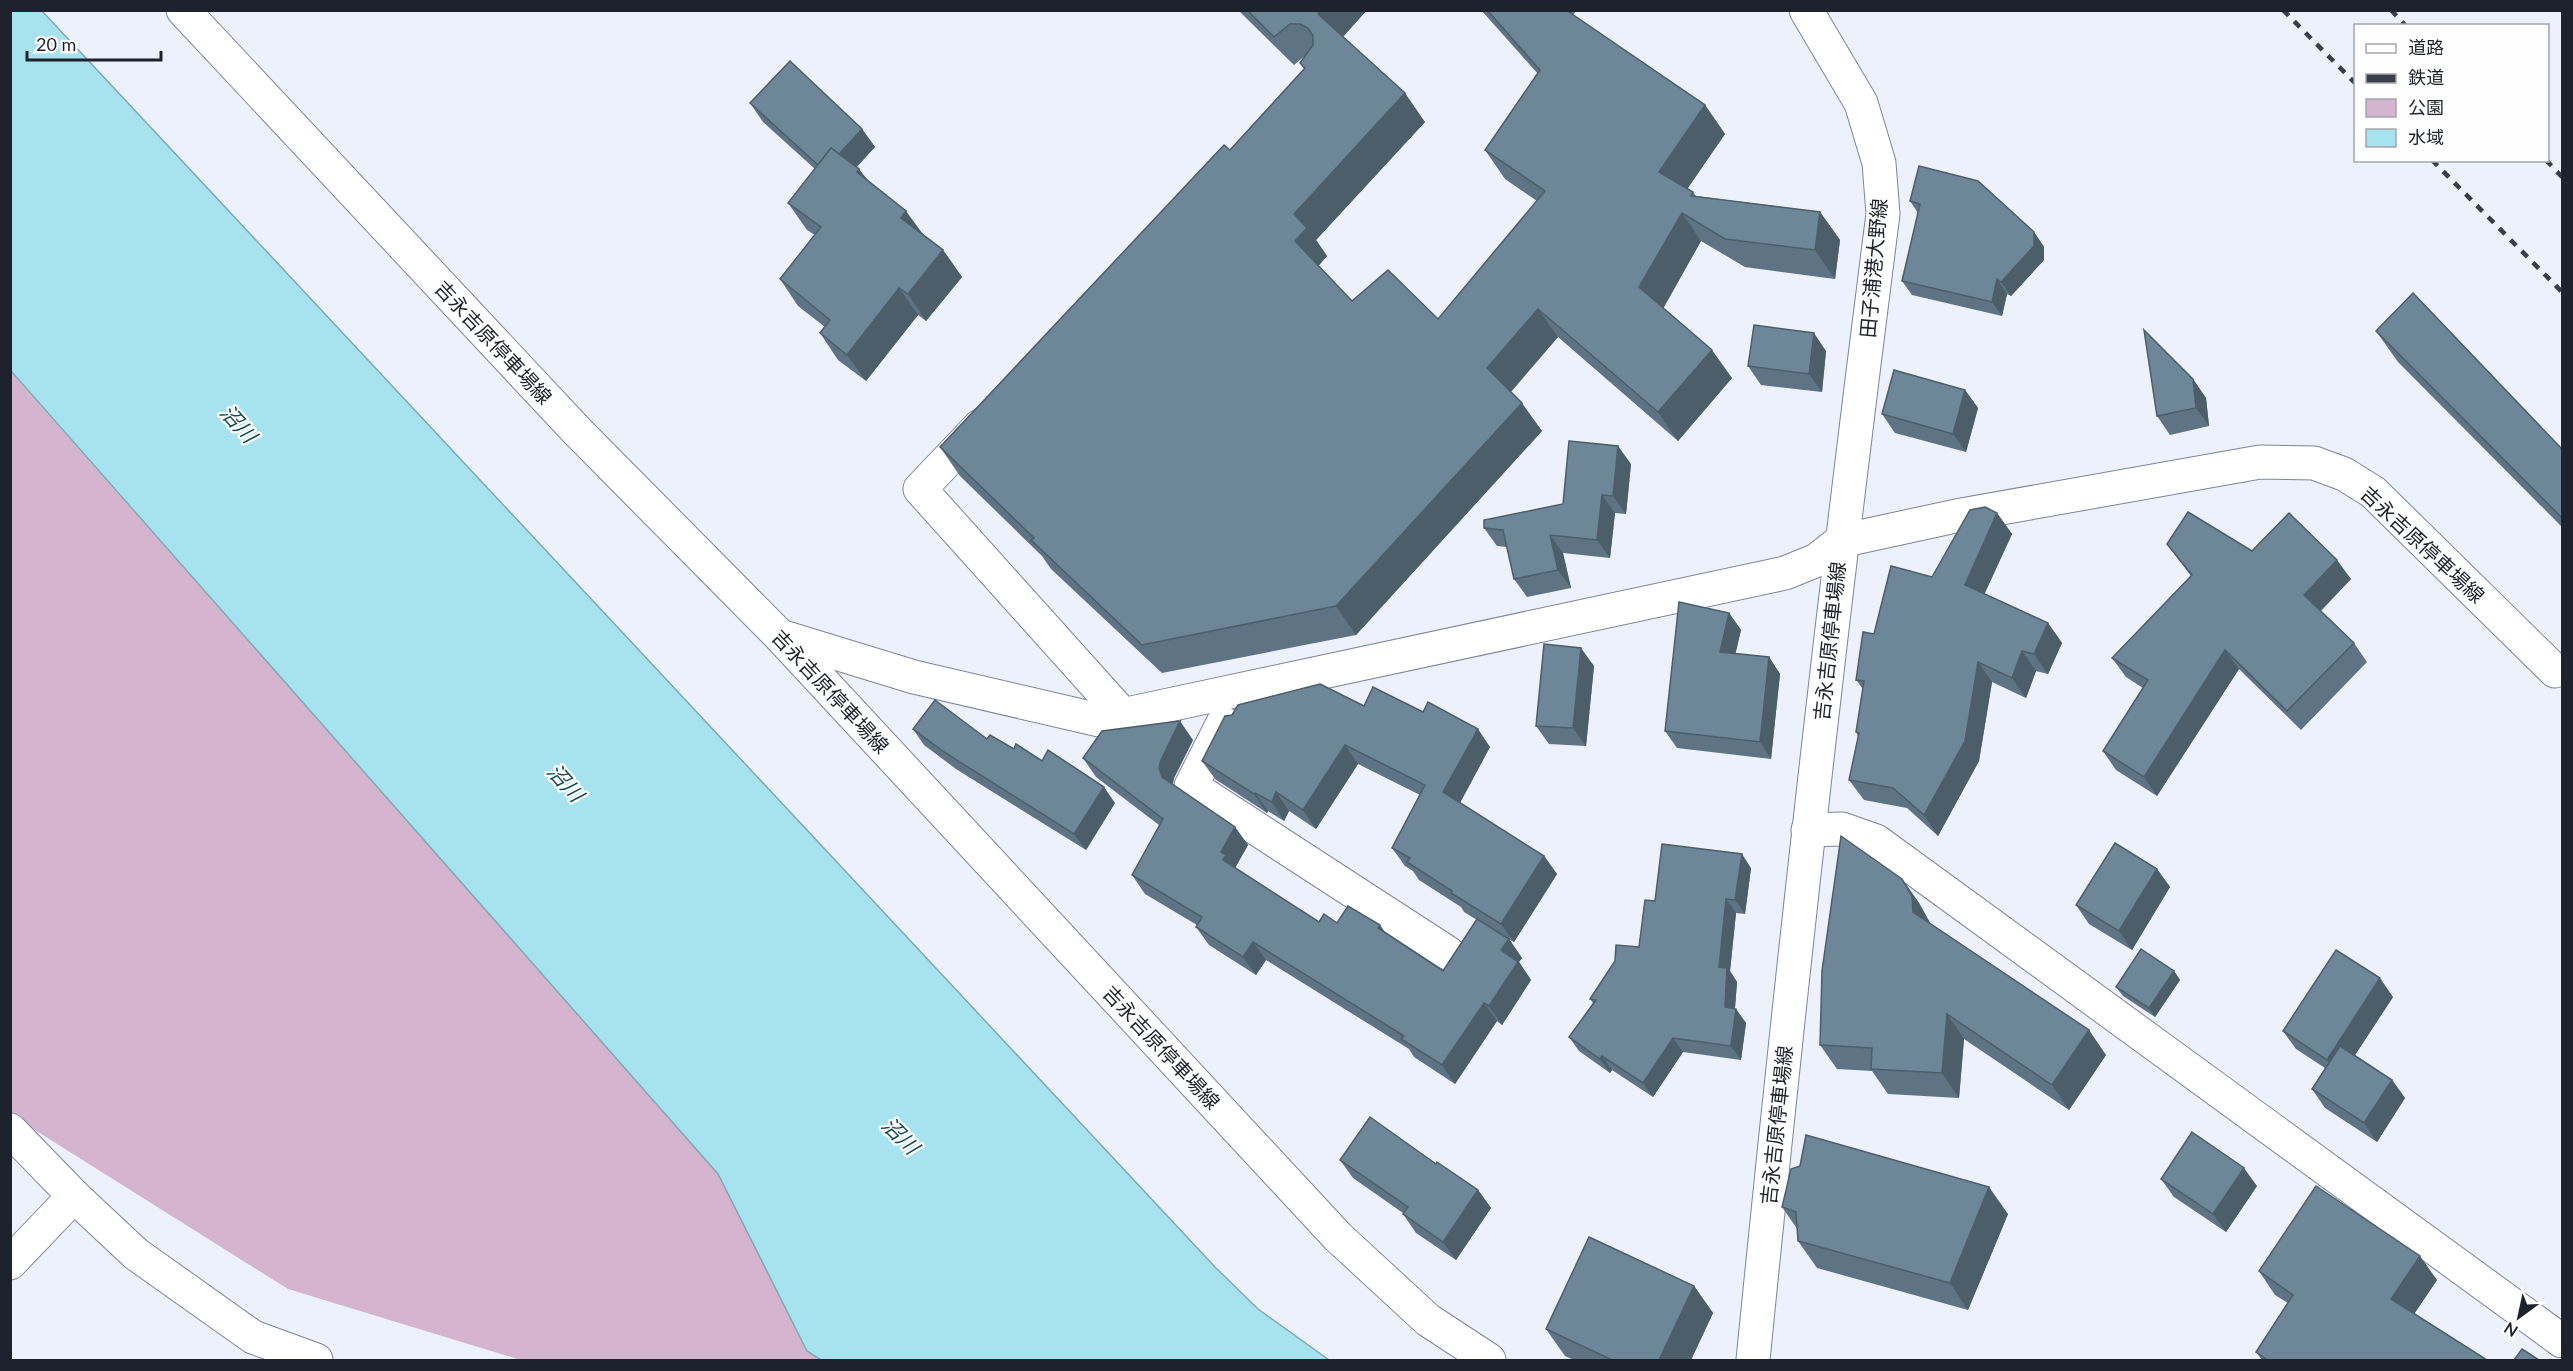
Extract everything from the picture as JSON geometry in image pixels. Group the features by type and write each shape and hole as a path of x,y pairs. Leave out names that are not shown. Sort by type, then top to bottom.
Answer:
{"main road":[{"name":"吉永吉原停車場線","path":"183,10 577,431 780,636 1338,1237 1428,1320 1489,1360"},
{"name":"田子浦港大野線","path":"1806,10 1861,103 1879,163 1883,214 1841,541"},
{"path":"1000,404 920,489 1123,716"},
{"name":"吉永吉原停車場線","path":"1753,1360 1808,830 1841,541 1956,516 2260,462 2314,463 2344,474 2373,492 2559,674"},
{"path":"780,636 914,677 1099,720 1785,573 1817,560 1841,541"},
{"path":"1239,691 1191,786 1448,953"},
{"path":"1808,830 1842,829 1876,841 2562,1341"},
{"path":"10,1130 74,1196 136,1254 253,1337 316,1360"},
{"path":"10,1263 74,1196"}],"green space":[{"path":"10,371 718,1174 807,1351 821,1360 521,1360 288,1289 11,1115"}],"water":[{"name":"沼川","path":"10,11 42,11 1215,1267 1258,1309 1329,1360 821,1360 807,1351 718,1174 11,371"}],"building":[{"path":"1247,10 1321,10 1318,14 1405,93 1294,214 1307,228 1295,241 1352,301 1388,270 1438,319 1545,191 1485,150 1540,70 1487,10 1566,10 1705,105 1659,172 1693,192 1691,196 1820,212 1815,250 1725,239 1682,213 1639,287 1712,350 1658,412 1538,309 1487,368 1522,403 1336,606 1142,645 1031,540 1034,538 940,447 1224,145 1230,150 1305,68 1300,63 1313,45 1313,36 1308,28 1300,24 1290,24 1274,37"},
{"path":"790,61 862,129 839,154 831,148 818,165 750,103"},
{"path":"831,148 859,169 857,172 906,211 901,218 943,250 908,294 899,288 847,355 820,333 830,320 780,279 821,227 788,203"},
{"path":"1919,166 1978,181 2034,232 2034,246 2001,282 1997,279 1992,302 1902,281 1920,204 1910,201"},
{"path":"2413,293 2562,449 2562,518 2376,331"},
{"path":"1754,325 1814,333 1809,374 1748,366"},
{"path":"2144,330 2193,379 2196,408 2157,416"},
{"path":"1894,370 1965,390 1953,434 1882,414"},
{"path":"1569,441 1618,446 1613,496 1602,495 1597,540 1550,535 1558,570 1514,579 1503,530 1484,528 1484,520 1563,504"},
{"path":"1985,507 1997,513 1965,585 2048,623 2034,654 2022,651 2012,678 1978,662 1965,741 1924,815 1893,788 1849,780 1859,733 1856,732 1864,681 1856,680 1863,632 1874,634 1891,566 1932,577 1970,510"},
{"path":"2188,512 2252,551 2289,513 2337,560 2304,595 2354,643 2287,711 2225,650 2144,777 2103,751 2148,680 2112,658 2192,575 2167,544"},
{"path":"1679,602 1729,613 1720,652 1769,657 1760,742 1665,731"},
{"path":"1544,644 1581,648 1573,728 1536,726"},
{"path":"1320,684 1364,706 1373,687 1423,712 1428,702 1478,729 1443,792 1544,856 1501,924 1451,893 1452,891 1407,862 1410,858 1392,848 1425,785 1345,745 1303,810 1276,792 1272,802 1254,794 1202,761 1225,716 1232,715 1238,705"},
{"path":"935,700 987,739 990,735 1014,749 1016,744 1042,761 1048,750 1104,787 1074,834 944,752 913,729"},
{"path":"1180,721 1159,768 1162,777 1235,827 1221,852 1226,855 1223,860 1319,922 1324,914 1337,923 1348,906 1380,925 1378,928 1443,971 1477,919 1509,939 1501,950 1518,962 1489,1006 1484,1003 1442,1065 1401,1039 1404,1036 1253,942 1243,957 1196,927 1202,917 1132,875 1163,819 1083,758 1102,731"},
{"path":"1841,836 1902,879 1912,896 1913,912 2089,1030 2052,1085 1947,1014 1942,1073 1871,1069 1872,1048 1820,1045 1822,971"},
{"path":"2115,843 2157,869 2119,931 2076,905"},
{"path":"1662,844 1742,854 1735,900 1726,899 1719,967 1727,968 1725,1007 1736,1009 1731,1046 1673,1038 1643,1083 1602,1056 1600,1059 1569,1037 1596,1000 1590,999 1615,961 1616,945 1639,947 1645,900 1655,901"},
{"path":"2141,949 2174,971 2149,1008 2116,987"},
{"path":"2336,950 2380,978 2327,1060 2283,1031"},
{"path":"2340,1046 2392,1080 2364,1123 2312,1089"},
{"path":"1370,1117 1436,1164 1437,1162 1478,1190 1443,1242 1403,1214 1408,1207 1340,1160"},
{"path":"2192,1132 2244,1168 2213,1214 2161,1179"},
{"path":"1806,1135 1989,1187 1950,1283 1798,1241 1796,1212 1782,1207 1791,1169 1800,1166"},
{"path":"2316,1186 2420,1256 2391,1299 2487,1360 2265,1360 2256,1352 2293,1295 2259,1271"},
{"path":"1589,1237 1694,1286 1659,1360 1612,1360 1546,1329"},
{"path":"2522,1349 2539,1360 2514,1360"}],"railway":[{"path":"2283,10 2354,82"},
{"path":"2391,10 2404,24"},
{"path":"2434,162 2562,292"},
{"path":"2548,162 2562,177"}]}
